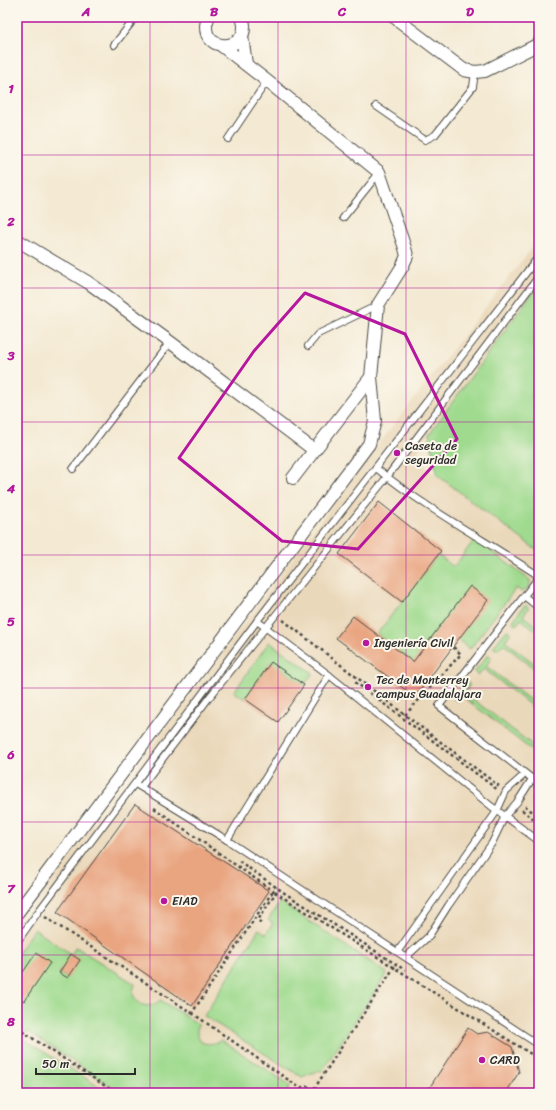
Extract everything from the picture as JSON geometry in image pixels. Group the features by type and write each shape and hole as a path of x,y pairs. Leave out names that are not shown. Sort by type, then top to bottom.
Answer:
{"street":[{"path":"17,913 369,444 375,422 371,377 378,305 402,267 407,256 406,248 379,172 246,64 222,46 215,44 208,36 206,26 208,17"},
{"path":"242,17 244,27 242,36 246,64"},
{"path":"394,17 464,70 475,72 485,71 539,44"},
{"path":"222,46 235,44 242,36"},
{"path":"17,240 89,283 314,450"},
{"path":"293,478 371,377"}],"lane":[{"path":"114,45 136,17"},
{"path":"376,106 425,140 435,135 473,87 475,72"},
{"path":"228,139 267,81"},
{"path":"343,218 379,172"},
{"path":"17,942 134,783 257,621 539,256"},
{"path":"141,787 194,717 387,477 539,276"},
{"path":"308,346 318,334 378,305"},
{"path":"73,469 170,342"},
{"path":"376,468 412,495 539,576 439,706 539,784"},
{"path":"524,596 539,608"},
{"path":"257,621 329,675 497,811 539,841"},
{"path":"227,840 329,675"},
{"path":"402,954 497,811 505,793 525,774"},
{"path":"402,954 429,936 492,843 505,816 517,803 532,779"},
{"path":"134,783 292,882 539,1045"}],"path":[{"path":"276,614 505,793"},
{"path":"405,715 461,654 453,647"},
{"path":"354,682 505,793"},
{"path":"517,803 539,817"},
{"path":"517,803 539,823"},
{"path":"148,804 275,891 531,1054 539,1063"},
{"path":"261,923 258,920 276,887 280,885 287,890 292,882"},
{"path":"192,1013 275,891 278,889"},
{"path":"38,912 192,1013 300,1088"},
{"path":"315,1092 402,954"},
{"path":"17,1028 116,1093"},
{"path":"297,1093 302,1086 309,1086 315,1092 325,1093"}],"highlighted area":[{"path":"305,293 405,334 457,439 358,549 282,541 179,458 254,351"}],"shaded area":[{"name":"Tec de Monterrey campus Guadalajara","path":"539,239 539,284 415,455 428,469 539,551 539,1093 17,1093 17,926 377,446"}],"green space":[{"path":"539,284 539,552 437,475 429,434"},
{"path":"475,539 530,580 530,585 522,592 516,588 470,649 458,640 413,662 377,634 438,555 454,567"},
{"path":"526,605 528,609 523,616 539,628 539,633 521,619 515,625 513,623"},
{"path":"508,630 510,634 505,641 539,667 539,672 503,644 498,649 494,648 494,646"},
{"path":"269,642 313,673 304,685 271,662 245,699 234,692"},
{"path":"489,655 491,659 486,666 539,707 539,712 484,669 477,675 475,673 475,671"},
{"path":"467,682 469,686 465,693 539,750 539,756 462,696 456,701 454,699 454,697"},
{"path":"280,902 387,973 322,1071 302,1077 204,1016 259,929 266,934 273,923 268,920"},
{"path":"34,929 71,954 76,947 135,984 133,991 134,996 139,1003 147,1006 160,1000 198,1024 197,1034 201,1042 211,1044 221,1040 290,1085 287,1093 121,1093 27,1031 22,1038 109,1093 17,1093 17,954","holes":["72,954 80,960 67,978 59,973"]}],"building":[{"path":"379,502 441,551 402,602 339,554"},
{"name":"Ingeniería Civil","path":"470,586 488,600 415,697 336,638 353,616 413,662"},
{"path":"271,662 304,685 278,722 245,699"},
{"name":"EIAD","path":"135,804 269,891 192,1006 57,912"},
{"path":"36,953 50,963 24,1001 17,997 17,981"},
{"path":"71,954 80,960 68,978 59,973"},
{"name":"CARD","path":"468,1028 477,1034 488,1032 512,1047 519,1072 506,1093 426,1093"}],"place":[{"name":"Caseta de seguridad","path":"397,453"},
{"name":"Ingeniería Civil","path":"366,643"},
{"name":"Tec de Monterrey campus Guadalajara","path":"368,687"},
{"name":"EIAD","path":"164,901"},
{"name":"CARD","path":"482,1060"}]}
